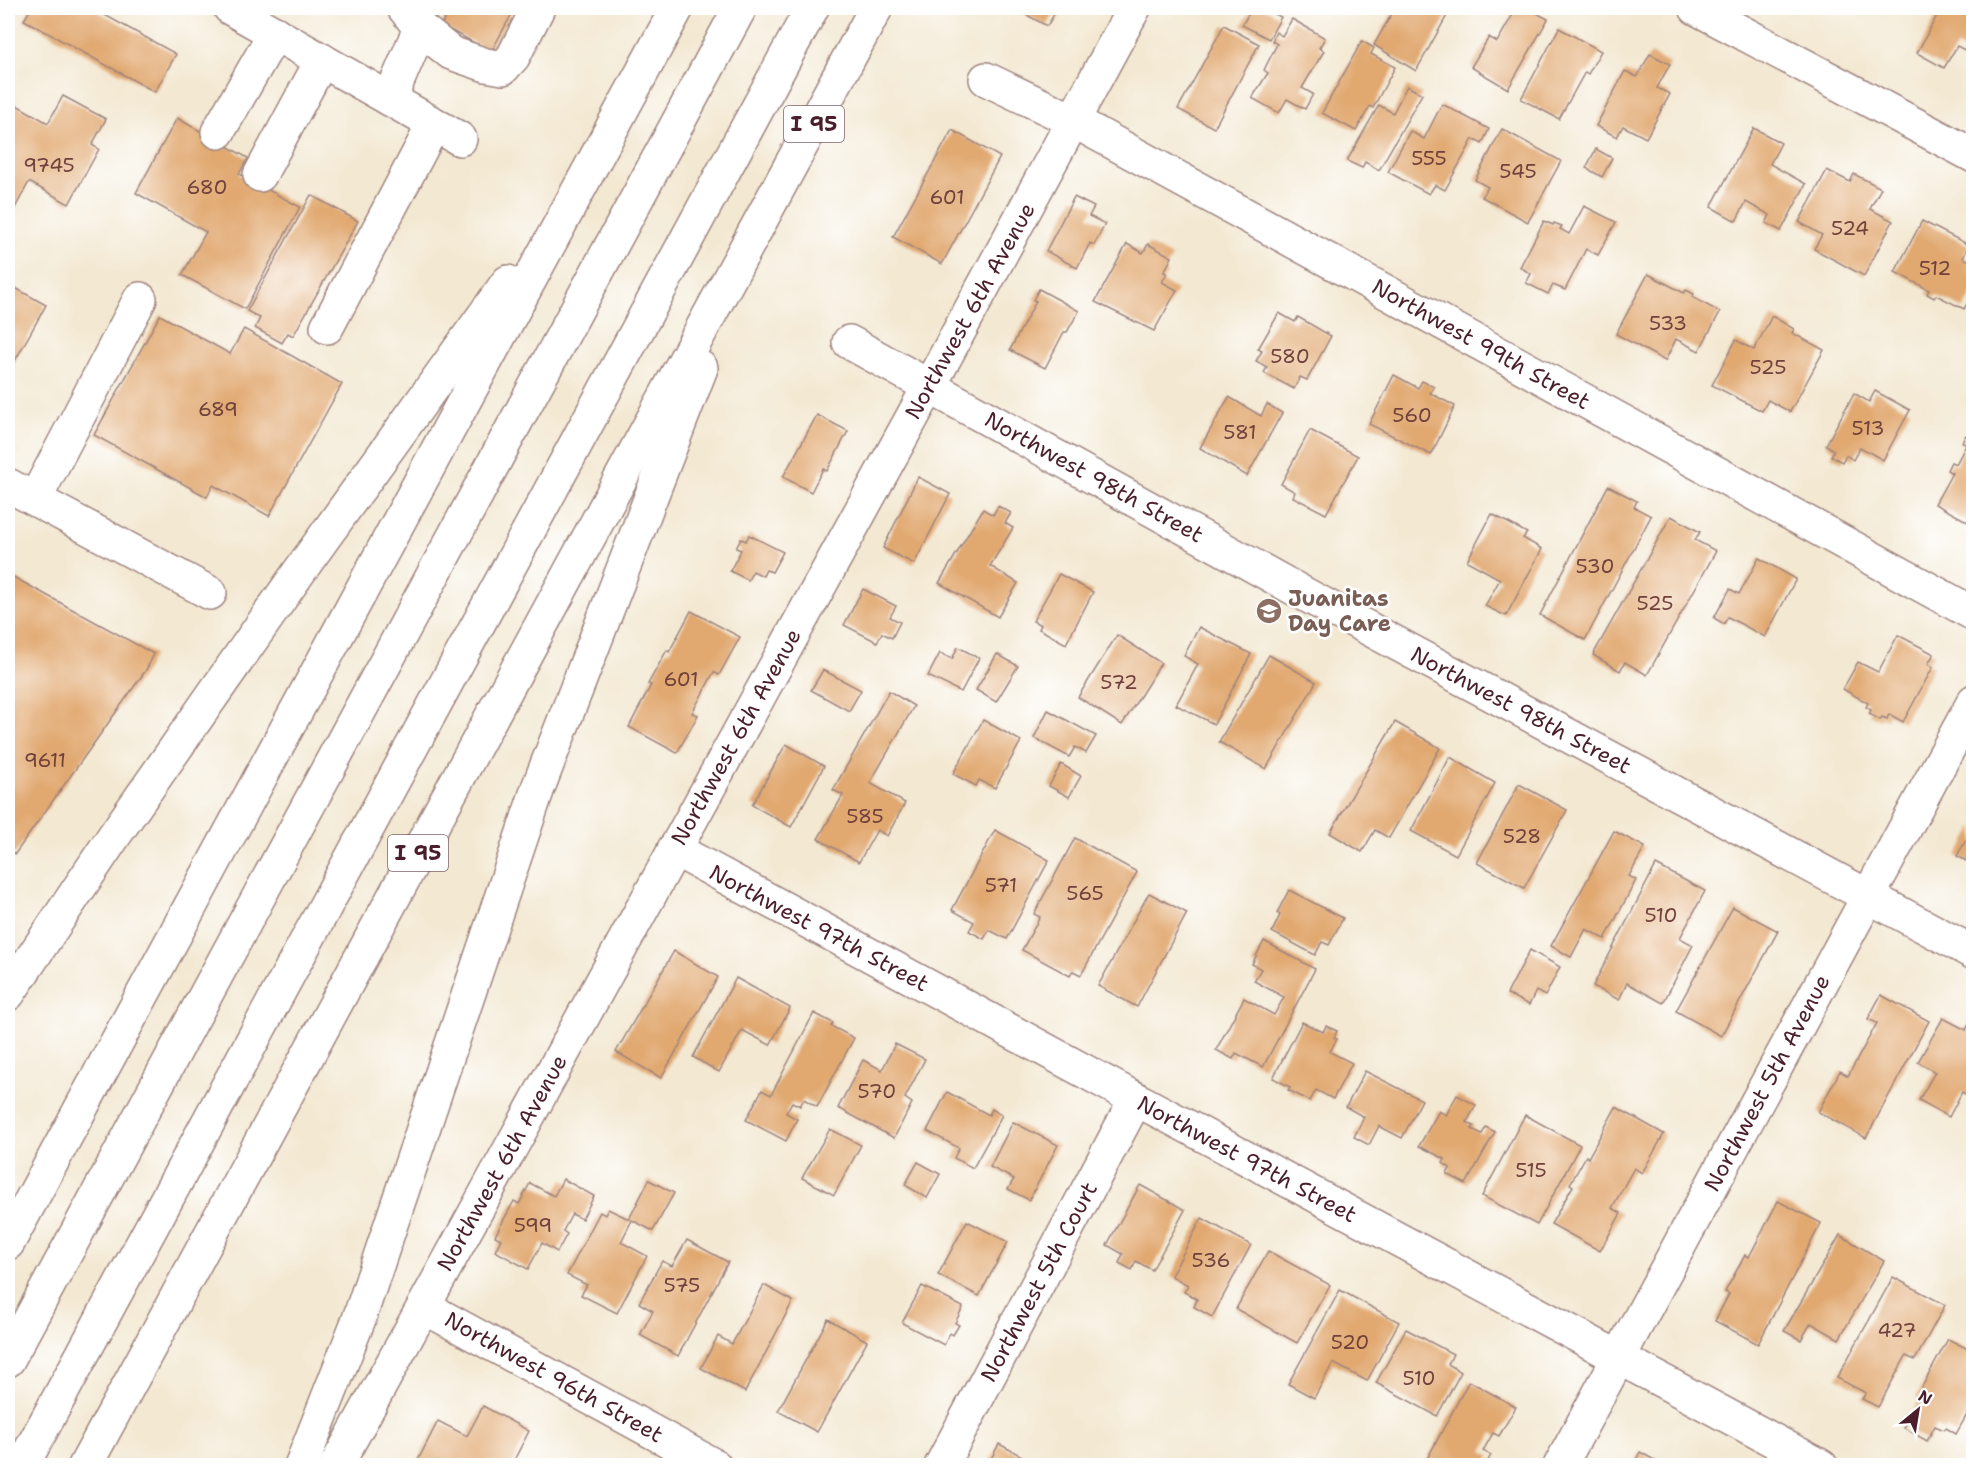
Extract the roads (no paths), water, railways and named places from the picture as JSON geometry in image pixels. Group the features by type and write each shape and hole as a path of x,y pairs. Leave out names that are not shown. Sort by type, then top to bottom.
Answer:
{"main road":[{"path":"230,8 447,131 327,327"},
{"path":"390,99 412,18 451,53 503,68 513,57 538,8"},
{"path":"8,1243 677,8"},
{"path":"8,1360 740,8"},
{"path":"22,1466 812,8"},
{"name":"I 95","path":"85,1466 876,8"},
{"name":"Northwest 6th Avenue","path":"336,1466 930,385 1134,8"},
{"path":"1696,8 1974,156"},
{"path":"218,132 275,33"},
{"path":"260,175 322,60"},
{"name":"Northwest 99th Street","path":"986,79 1074,121 1974,614"},
{"path":"8,994 114,836 271,611 600,150"},
{"path":"301,1466 359,1319 538,788 751,240"},
{"path":"140,299 21,492 210,593"},
{"name":"Northwest 98th Street","path":"849,342 1308,596 1974,953"},
{"name":"Northwest 5th Avenue","path":"1560,1466 1974,701"},
{"name":"Northwest 97th Street","path":"674,849 1821,1466"},
{"name":"Northwest 5th Court","path":"941,1466 1136,1099"},
{"name":"Northwest 96th Street","path":"424,1307 715,1466"}],"place":[{"name":"Juanitas Day Care","path":"1269,611"}]}
